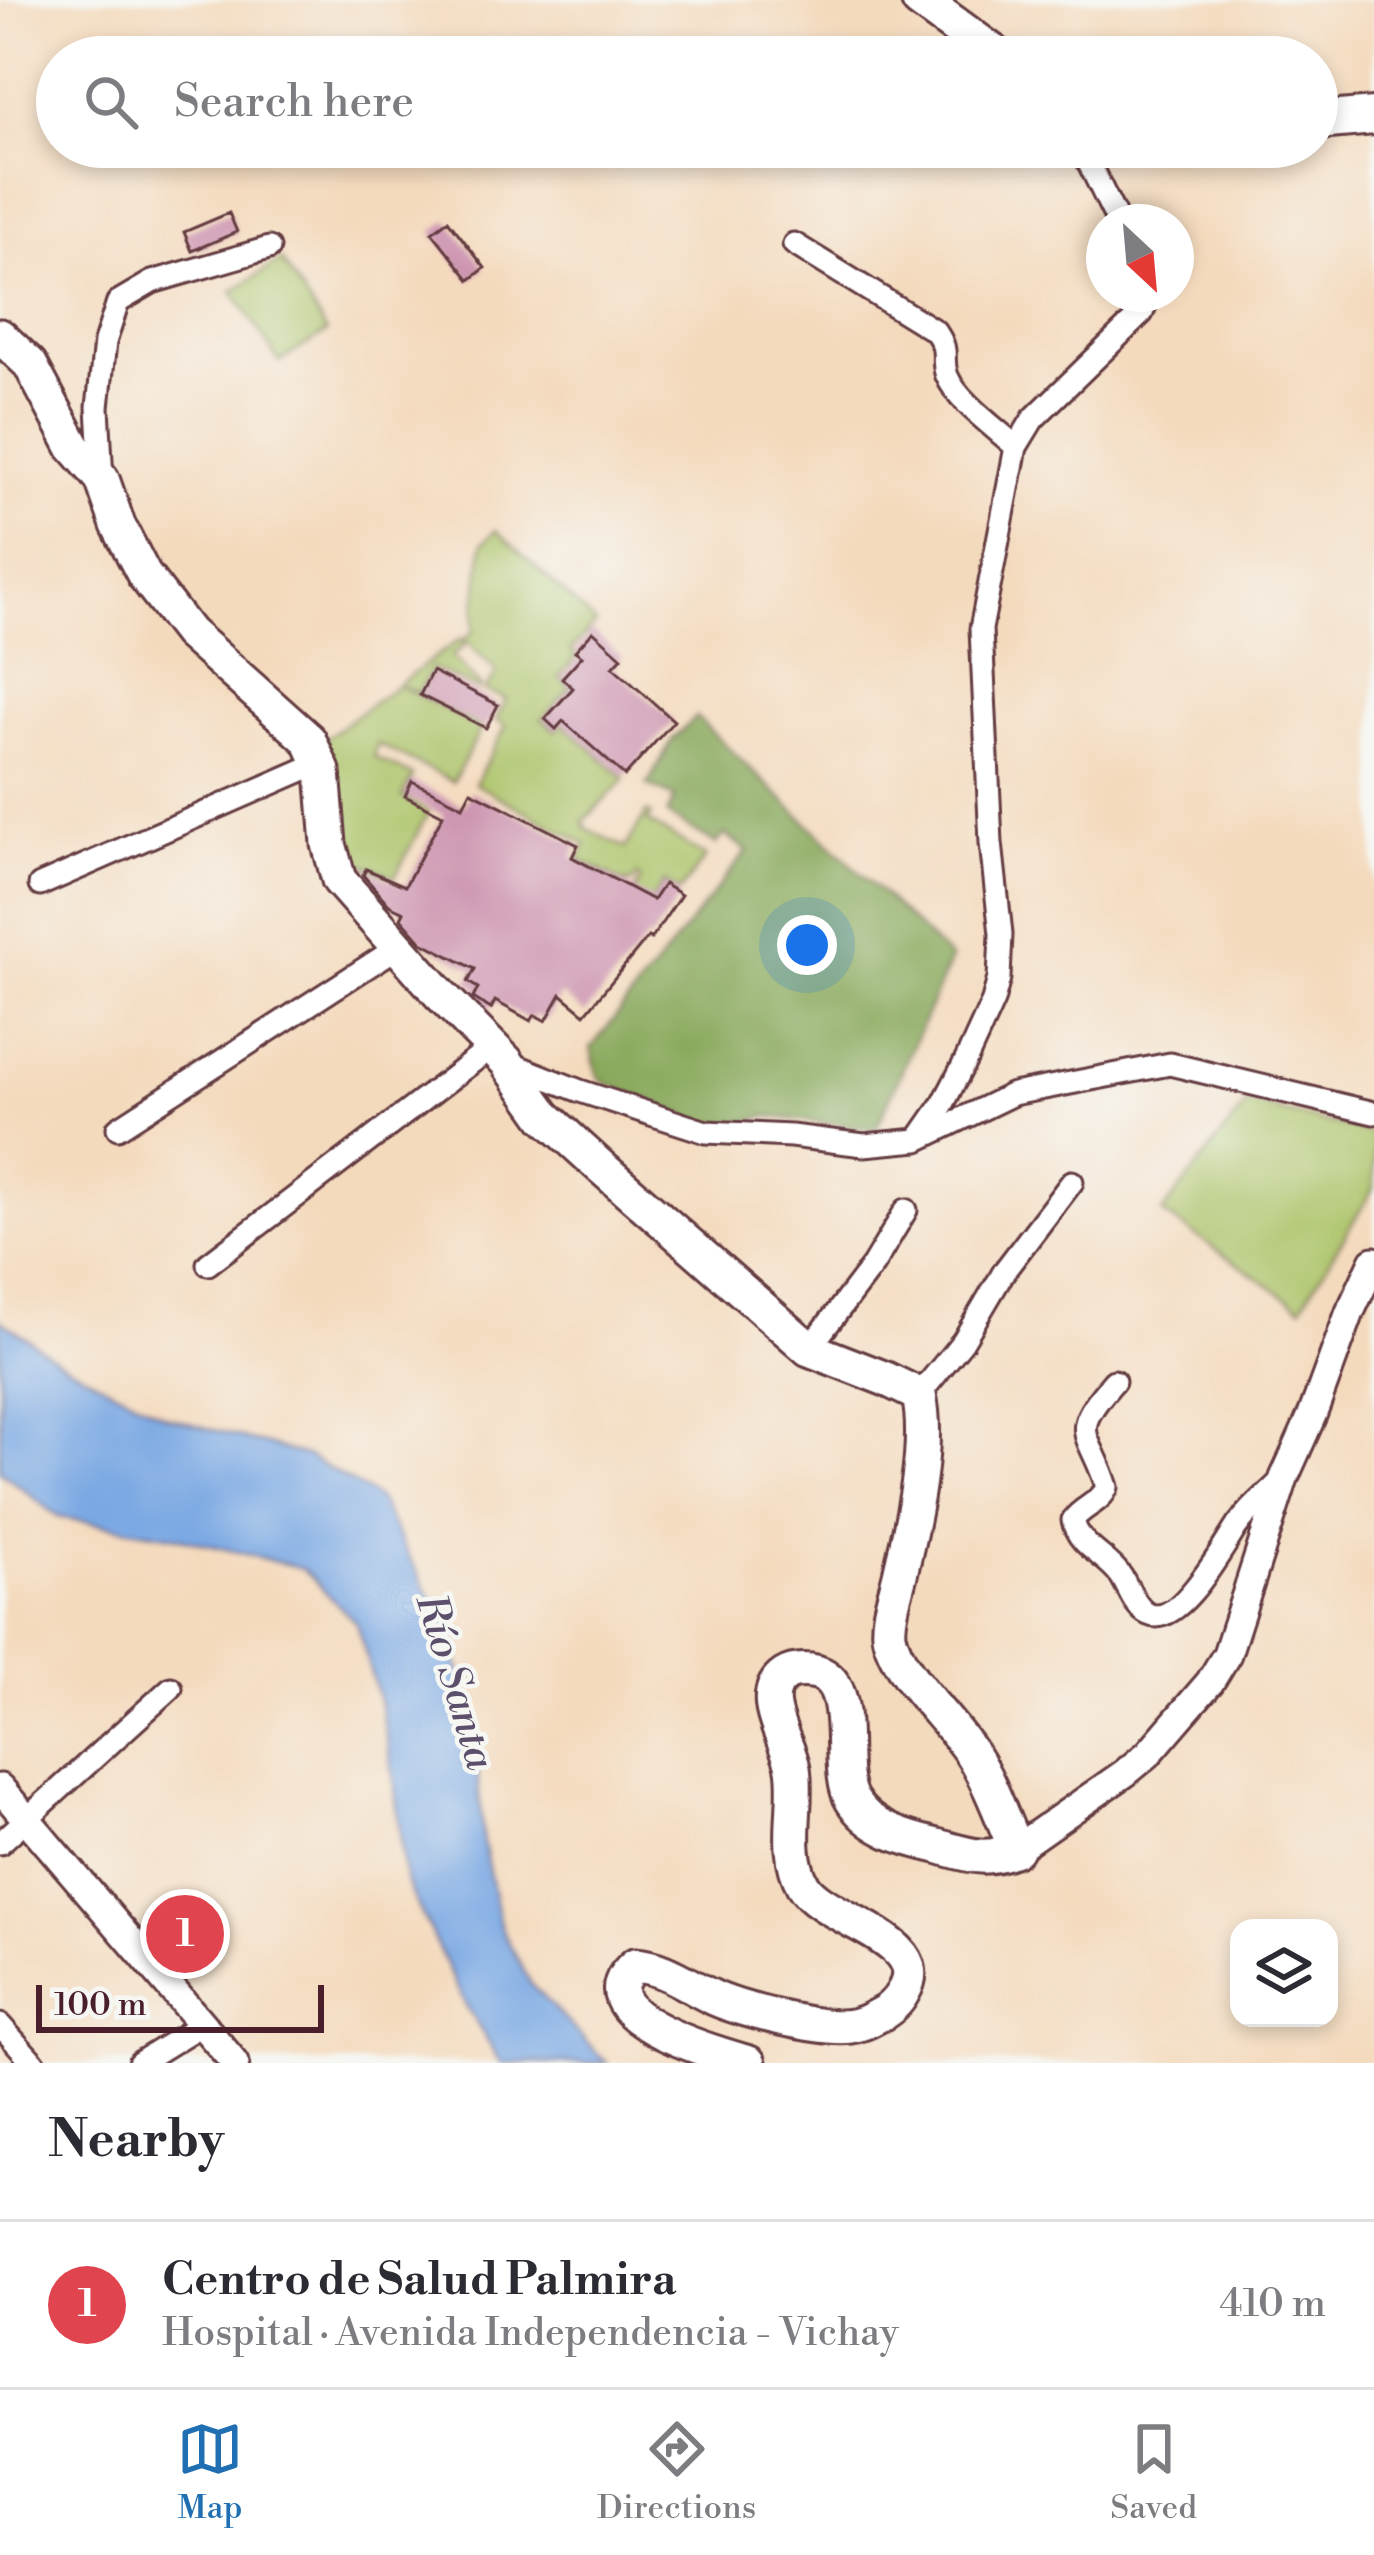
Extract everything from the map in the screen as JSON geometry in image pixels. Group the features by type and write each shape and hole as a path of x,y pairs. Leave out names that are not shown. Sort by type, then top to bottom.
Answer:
{"highway":[{"path":"920,0 969,36"},
{"path":"1338,119 1374,116"}],"main road":[{"path":"0,336 30,364 74,446 101,479 135,558 166,604 189,633 309,740 323,771 329,844 339,880 499,1054 545,1116 809,1349 919,1395 923,1440 909,1535 888,1627 892,1648 977,1761 1016,1849 992,1858 969,1855 897,1836 878,1826 849,1797 841,1703 835,1686 822,1673 800,1670 783,1676 772,1709 793,1767 795,1865 803,1887 821,1905 897,1946 908,1964 908,1985 879,2016 850,2026 799,2021 715,1999 652,1966 635,1965 625,1974 624,1998 650,2028 749,2063"}],"street":[{"path":"1091,168 1109,204"},
{"path":"794,244 934,331 946,350 946,374 962,398 1016,447"},
{"path":"101,479 98,407 105,341 118,302 152,282 269,248"},
{"path":"918,1140 967,1058 999,978 1001,934 981,629 1016,447 1033,419 1143,312"},
{"path":"40,885 319,763"},
{"path":"118,1128 398,947"},
{"path":"208,1264 499,1054 580,1091 706,1132 864,1145 918,1140 1012,1094 1170,1064 1374,1113"},
{"path":"919,1395 963,1341 1005,1270 1072,1182"},
{"path":"809,1349 873,1264 906,1210"},
{"path":"1016,1849 1125,1774 1210,1682 1227,1654 1284,1478 1374,1262"},
{"path":"1114,1381 1089,1409 1085,1424 1087,1442 1107,1487 1105,1494 1072,1520 1082,1539 1118,1570 1147,1614 1162,1616 1173,1611 1221,1556 1237,1527 1284,1478"},
{"path":"0,1843 172,1688"},
{"path":"0,1788 235,2063"},
{"path":"139,2063 202,2024"},
{"path":"0,2025 34,2063"}],"green space":[{"path":"281,260 327,332 279,362 233,291"},
{"path":"496,530 596,623 571,650 577,657 559,677 570,688 542,719 556,731 563,724 625,779 584,821 586,828 625,848 647,812 651,815 647,821 706,857 680,891 664,882 634,927 621,918 641,879 637,876 627,884 579,859 586,844 475,784 506,726 496,720 506,699 485,691 497,672 464,639 473,632 483,543"},
{"path":"460,639 465,645 452,656 479,690 432,668 418,693 399,686 481,729 453,782 378,744 374,757 413,776 402,797 428,812 395,877 366,865 355,887 320,742"},
{"path":"696,717 951,959 876,1129 765,1116 749,1122 702,1123 603,1082 597,1074 591,1048 747,851 725,834 716,844 667,815 675,797 647,785 673,739"},
{"path":"1247,1103 1374,1134 1374,1188 1301,1307 1162,1213"}],"water":[{"name":"Río Santa","path":"0,1319 59,1361 168,1417 309,1457 377,1498 451,1634 475,1739 483,1843 501,1928 532,1986 607,2063 501,2063 467,2008 405,1879 380,1705 357,1624 302,1568 173,1536 58,1517 0,1471"}],"building":[{"path":"229,213 237,232 192,251 184,232"},
{"path":"448,220 485,268 470,280 432,232"},
{"path":"593,631 622,657 613,667 674,721 625,776 563,721 556,729 545,719 573,688 562,678 582,656 575,651"},
{"path":"432,671 498,705 486,728 420,695"},
{"path":"412,781 463,806 471,791 578,845 572,857 653,900 664,884 681,895 651,939 585,1014 561,994 546,1021 535,1015 531,1021 495,1001 491,1009 473,998 478,988 468,982 475,969 422,942 401,918 404,912 389,905 363,875 366,869 405,886 443,815 405,796"}],"place":[{"name":"Centro de Salud Palmira","path":"185,1934"}]}
